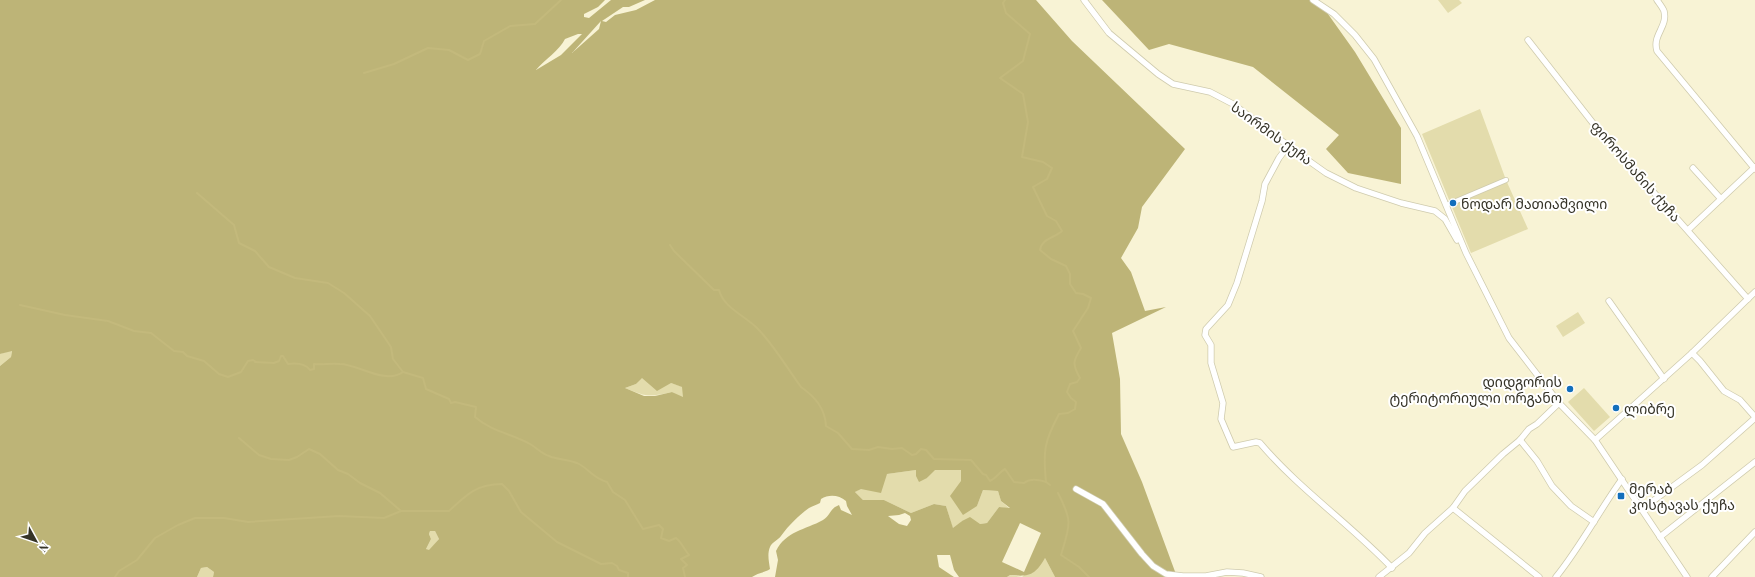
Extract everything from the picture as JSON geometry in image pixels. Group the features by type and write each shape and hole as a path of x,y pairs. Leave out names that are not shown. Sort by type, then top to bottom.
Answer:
{"street":[{"name":"საირმის ქუჩა","path":"1084,0 1109,33 1173,84 1210,92 1233,104 1326,173 1356,188 1401,203 1428,209 1439,214 1445,219 1466,253"},
{"path":"1314,0 1334,14 1355,34 1374,59 1417,136 1466,253 1508,338 1559,403 1595,440 1687,577"},
{"path":"1657,0 1664,12 1664,22 1655,44 1657,51 1755,168 1688,230"},
{"name":"ფიროსმანის ქუჩა","path":"1528,40 1596,127 1748,299"},
{"path":"1288,146 1278,158 1265,184 1262,201 1237,283 1228,305 1206,329 1206,335 1211,345 1211,363 1223,403 1221,419 1233,447 1256,442 1260,443 1294,477 1367,542 1392,568"},
{"path":"1693,168 1721,199"},
{"path":"1447,205 1506,180"},
{"path":"1595,440 1664,379 1755,292"},
{"path":"1609,301 1664,379"},
{"path":"1642,509 1702,465 1755,417 1740,400 1724,391 1692,353"},
{"path":"1379,577 1409,553 1425,533 1453,508 1464,491 1520,440 1529,429 1537,424 1559,403"},
{"path":"1520,440 1538,462 1552,486 1571,506 1594,522"},
{"path":"1660,537 1755,462"},
{"path":"1556,577 1570,560 1622,479"},
{"path":"1076,490 1103,504 1142,554 1153,566 1166,574 1206,576 1227,572 1243,573 1261,577"},
{"path":"1453,508 1539,577"},
{"path":"1712,577 1755,532"}],"shaded area":[{"path":"0,0 605,0 598,7 584,14 584,17 589,18 611,0 645,0 629,7 623,7 602,21 606,22 615,15 636,10 655,0 1036,0 1072,41 1185,149 1142,207 1138,228 1121,258 1131,272 1145,311 1166,307 1112,333 1120,379 1121,434 1142,482 1177,577 1055,577 1045,558 1035,571 1027,575 1010,575 1007,577 959,577 954,570 950,555 937,555 939,567 954,577 775,577 778,560 776,551 785,539 796,532 823,520 833,508 839,505 841,510 852,515 846,501 840,497 831,496 821,499 820,503 801,514 787,528 770,547 768,555 770,569 752,577 213,577 214,572 207,567 201,568 197,577 0,577 0,366 11,357 12,351 0,354","holes":["601,21 599,29 572,53","582,34 561,55 536,70 563,43 565,39","642,378 657,391 671,383 682,387 683,397 672,392 655,396 644,396 625,388 636,384","916,470 916,476 919,482 927,478 935,470 961,470 961,481 950,496 963,515 977,506 983,490 998,491 1001,501 1010,508 999,507 987,523 980,524 970,517 953,528 946,506 934,504 911,513 884,500 863,500 855,492 861,489 881,493 887,474","905,513 910,516 911,520 907,526 899,524 888,516","1020,523 1041,533 1024,572 1002,562","430,531 435,531 439,539 429,550 426,549 431,539 429,534"]},
{"path":"1102,0 1318,0 1355,52 1401,128 1401,184 1348,173 1326,149 1339,135 1253,67 1169,44 1149,50"},
{"path":"1438,0 1459,0 1462,3 1448,13"},
{"path":"1480,109 1506,180 1528,229 1471,253 1422,134"},
{"path":"1578,312 1585,323 1563,337 1556,326"},
{"path":"12,350 11,357 0,366 0,354"},
{"path":"642,377 683,387 683,398 672,392 658,395 643,395 625,388 636,384"},
{"path":"1584,388 1610,417 1594,431 1568,402"},
{"path":"935,469 961,470 961,481 977,506 983,490 998,491 1001,501 1010,509 999,507 987,523 980,524 962,521 953,529 946,506 934,504 911,513 884,500 863,500 855,492 887,474 916,470 927,478"},
{"path":"430,531 435,531 439,539 429,551 426,549 431,539 429,534"},
{"path":"1045,558 1055,577 1022,577"},
{"path":"207,567 214,572 213,577 197,577 201,568"},
{"path":"1010,575 1022,577 1007,577"}],"waterway":[{"path":"364,73 394,64 428,48 449,50 468,60 480,54 484,41 510,26 535,24 561,0"},
{"path":"1005,0 1003,3 1006,13 1030,34 1023,61 1000,78 1023,94 1028,122 1022,157 1043,162 1052,168 1047,179 1033,187 1047,216 1056,221 1062,231 1043,243 1040,250 1051,259 1066,266 1070,274 1070,284 1076,293 1083,294 1091,298 1088,308 1073,331 1081,348 1074,363 1080,378 1077,382 1070,384 1067,392 1076,402 1075,409 1068,413 1059,414 1050,432 1046,447 1046,482 1050,485"},
{"path":"197,193 234,225 239,243 255,251 269,267 295,278 328,283 344,293 370,316 391,347 393,359 403,372 423,378 426,389 449,399 451,403 455,402 476,407 475,417 481,422 530,444 546,455 579,464 598,478 607,482 613,492 625,500 643,529 659,525 663,529 661,538 669,541 676,538 680,542 689,555 681,559 687,565 683,568 685,577"},
{"path":"670,245 674,251 714,290 719,290 721,296 735,311 757,328 775,349 801,387 815,399 824,414 826,426 838,433 852,449 869,450 878,447 892,449 902,448 912,455 916,454 921,449 926,450 934,459 971,460 990,481 1005,469 1014,482 1024,483 1029,480 1046,482"},
{"path":"20,305 65,315 108,321 134,331 151,333 174,351 183,352 187,356 204,361 219,374 228,377 241,372 248,361 253,360 256,362"},
{"path":"255,362 274,363 279,361 281,356 283,356 288,364 303,365 310,370 314,369 314,364 337,364 347,365 372,373 388,376 403,372"},
{"path":"239,438 259,455 271,459 289,460 297,457 309,449 320,454 338,470 348,474 360,483 380,493 401,511 449,511 473,491 493,484 502,484 509,491 521,512 557,542 601,564 612,563 617,566 619,570 628,573 628,577"},
{"path":"1058,493 1068,517 1068,530 1061,555 1079,567 1089,577"},
{"path":"115,577 119,571 137,560 155,538 178,525 195,518 224,518 248,522 339,516 384,518 401,511"}],"place":[{"name":"ნოდარ მათიაშვილი","path":"1453,203"},
{"name":"დიდგორის ტერიტორიული ორგანო","path":"1570,389"},
{"name":"ლიბრე","path":"1616,408"},
{"name":"მერაბ კოსტავას ქუჩა","path":"1621,496"}]}
